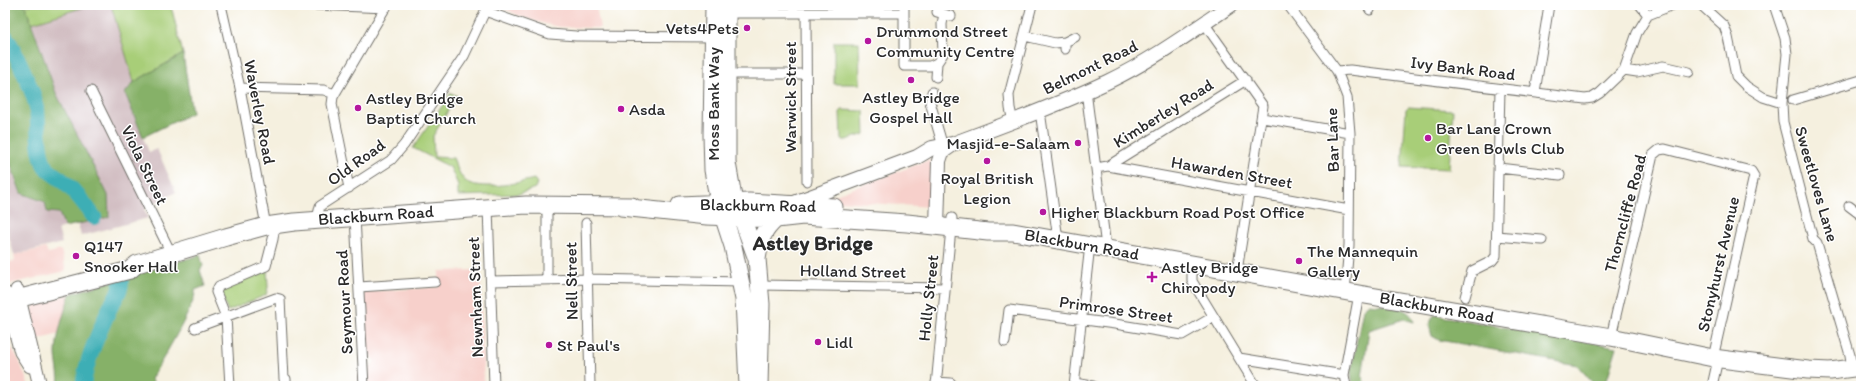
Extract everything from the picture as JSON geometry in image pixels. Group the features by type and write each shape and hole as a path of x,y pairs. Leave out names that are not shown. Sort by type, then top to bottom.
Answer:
{"highway":[{"name":"Moss Bank Way","path":"722,8 712,135 713,170 731,210"},
{"name":"Moss Bank Way","path":"720,37 727,74 727,163 731,210"},
{"path":"680,205 703,192 708,185 713,170"},
{"name":"Blackburn Road","path":"10,297 130,270 137,264 171,253 270,225 317,219 547,205 731,210 798,210 944,222 988,232 1013,232 1058,239 1352,293 1611,337 1716,359 1808,370 1856,368"},
{"name":"Blackburn Road","path":"621,207 680,205 731,210 776,219 798,210"},
{"path":"731,210 757,259"},
{"path":"731,210 733,246 742,282 745,306 748,386"},
{"path":"759,386 760,285 757,259 760,240 766,228 776,219"}],"main road":[{"name":"Belmont Road","path":"945,150 1040,112 1108,82 1140,64 1231,5"},
{"path":"798,210 925,154 934,156 945,150 944,222"}],"street":[{"name":"Waverley Road","path":"221,5 270,225"},
{"path":"316,5 386,6 334,94 332,104 349,188"},
{"path":"1013,122 1010,108 1010,95 1032,5"},
{"name":"Bar Lane","path":"1288,5 1337,71 1347,97 1350,133 1352,293 1344,375"},
{"path":"1535,92 1549,5"},
{"path":"1640,5 1648,14"},
{"path":"1672,5 1648,14 1637,33 1624,70 1637,72 1664,66 1689,72"},
{"path":"1701,5 1724,26 1728,37 1736,76 1746,86 1763,97 1782,103"},
{"name":"Sweetloves Lane","path":"1774,5 1784,38 1787,54 1782,103 1784,128 1796,175 1850,355 1856,368"},
{"path":"487,8 550,34 576,36 720,37"},
{"name":"Old Road","path":"317,219 320,206 391,160 404,145 464,56 487,8"},
{"path":"722,8 807,10 904,9 904,66 930,66 938,63"},
{"name":"Warwick Street","path":"807,10 807,181"},
{"path":"936,77 938,63 943,54 942,24 944,14"},
{"path":"1204,23 1262,103 1264,110 1237,271"},
{"path":"1025,36 1065,46 1075,37"},
{"name":"Ivy Bank Road","path":"1337,71 1350,70 1585,99 1592,98 1600,93 1624,70"},
{"path":"727,74 806,74"},
{"name":"Kimberley Road","path":"1096,168 1108,166 1246,80"},
{"path":"1793,100 1861,80"},
{"path":"240,88 324,90 334,94"},
{"path":"1465,297 1472,271 1494,259 1497,236 1500,89"},
{"name":"Viola Street","path":"91,91 171,253"},
{"path":"1086,91 1096,168 1098,246 1082,319 1074,385 1092,386"},
{"path":"932,92 930,102 945,150"},
{"path":"1040,112 1058,239"},
{"path":"1262,118 1350,133"},
{"name":"Thorncliffe Road","path":"1611,337 1653,155 1659,150 1666,149 1751,171 1754,176"},
{"name":"Hawarden Street","path":"1108,166 1350,210"},
{"path":"1499,168 1560,175"},
{"name":"Stonyhurst Avenue","path":"1712,386 1716,359 1754,176"},
{"path":"547,205 547,279"},
{"path":"1849,206 1861,215"},
{"name":"Newnham Street","path":"488,208 494,386"},
{"name":"Seymour Road","path":"355,217 360,287 364,386"},
{"name":"Holly Street","path":"944,222 945,288 936,384 951,383"},
{"name":"Nell Street","path":"586,223 590,386"},
{"path":"230,386 226,317 216,294 217,289 219,286 266,266 273,238 270,225"},
{"path":"1497,236 1542,240"},
{"path":"1192,263 1192,281 1256,386"},
{"path":"491,281 588,279 742,282"},
{"path":"360,287 435,282"},
{"name":"Holland Street","path":"760,285 945,288"},
{"path":"10,297 21,352"},
{"path":"10,297 38,380"},
{"path":"195,328 276,298 280,299 284,379 286,379 286,386"},
{"name":"Primrose Street","path":"1005,342 1009,310 1082,319 1182,335 1213,317"},
{"path":"5,324 38,380"},
{"path":"1239,358 1344,375 1346,386"}],"shaded area":[{"path":"91,5 111,5 134,82 125,93 149,152 157,149 176,192 144,209 148,218 81,236 78,224 109,217 56,93 32,23"},
{"path":"501,5 596,5 600,28 560,27 546,24 524,18 505,9"},
{"path":"5,149 21,193 45,203 47,212 59,213 65,227 58,229 62,243 14,255 5,223"},
{"path":"929,160 932,169 931,207 822,200"},
{"path":"46,248 48,253 61,250 66,271 5,285 5,263 15,261 14,255"},
{"path":"480,270 484,386 369,386 368,369 375,362 368,352 364,292 439,287 439,271"},
{"path":"70,294 59,334 37,340 31,317 34,305"},
{"path":"5,337 19,360 29,386 5,386"}],"green space":[{"path":"5,5 25,5 56,93 108,195 109,217 65,227 59,213 47,212 45,202 21,193 5,149"},
{"path":"25,5 91,5 32,23"},
{"path":"111,5 168,5 172,10 183,54 134,82"},
{"path":"834,42 859,42 860,84 834,84"},
{"path":"183,54 192,113 143,137 125,93 134,82"},
{"path":"451,93 457,96 433,136 434,157 453,158 462,178 470,184 498,186 534,179 537,183 535,188 519,194 458,196 458,185 450,167 413,148"},
{"name":"Bar Lane Crown Green Bowls Club","path":"1408,107 1453,110 1449,169 1402,167 1406,109"},
{"path":"842,110 864,111 865,134 846,140 841,140 840,112"},
{"path":"200,255 203,266 200,270 205,286 195,290 191,307 185,320 151,379 156,386 58,386 59,378 56,352 61,323 70,294"},
{"path":"267,269 268,287 266,295 228,311 220,293 226,287"},
{"path":"1369,304 1402,309 1412,316 1414,322 1404,319 1369,330 1362,377 1366,386 1353,386 1351,372 1363,309"},
{"path":"1434,315 1617,347 1605,386 1592,386 1593,383 1577,365 1439,340 1432,336 1429,325"}],"waterway":[{"path":"5,36 19,61 35,102 37,109 39,144 44,164 50,172 72,190 94,217"},
{"path":"83,386 93,348 120,288 121,280"}],"place":[{"name":"Vets4Pets","path":"747,28"},
{"name":"Drummond Street Community Centre","path":"868,41"},
{"name":"Astley Bridge Gospel Hall","path":"911,80"},
{"name":"Astley Bridge Baptist Church","path":"358,108"},
{"name":"Asda","path":"621,109"},
{"name":"Bar Lane Crown Green Bowls Club","path":"1428,138"},
{"name":"Masjid-e-Salaam","path":"1078,143"},
{"name":"Royal British Legion","path":"987,161"},
{"name":"Higher Blackburn Road Post Office","path":"1043,212"},
{"name":"Q147 Snooker Hall","path":"76,256"},
{"name":"The Mannequin Gallery","path":"1299,261"},
{"name":"Astley Bridge Chiropody","path":"1152,277"},
{"name":"Lidl","path":"818,342"},
{"name":"St Paul's","path":"549,345"}],"district":[{"name":"Astley Bridge","path":"813,242"}]}
